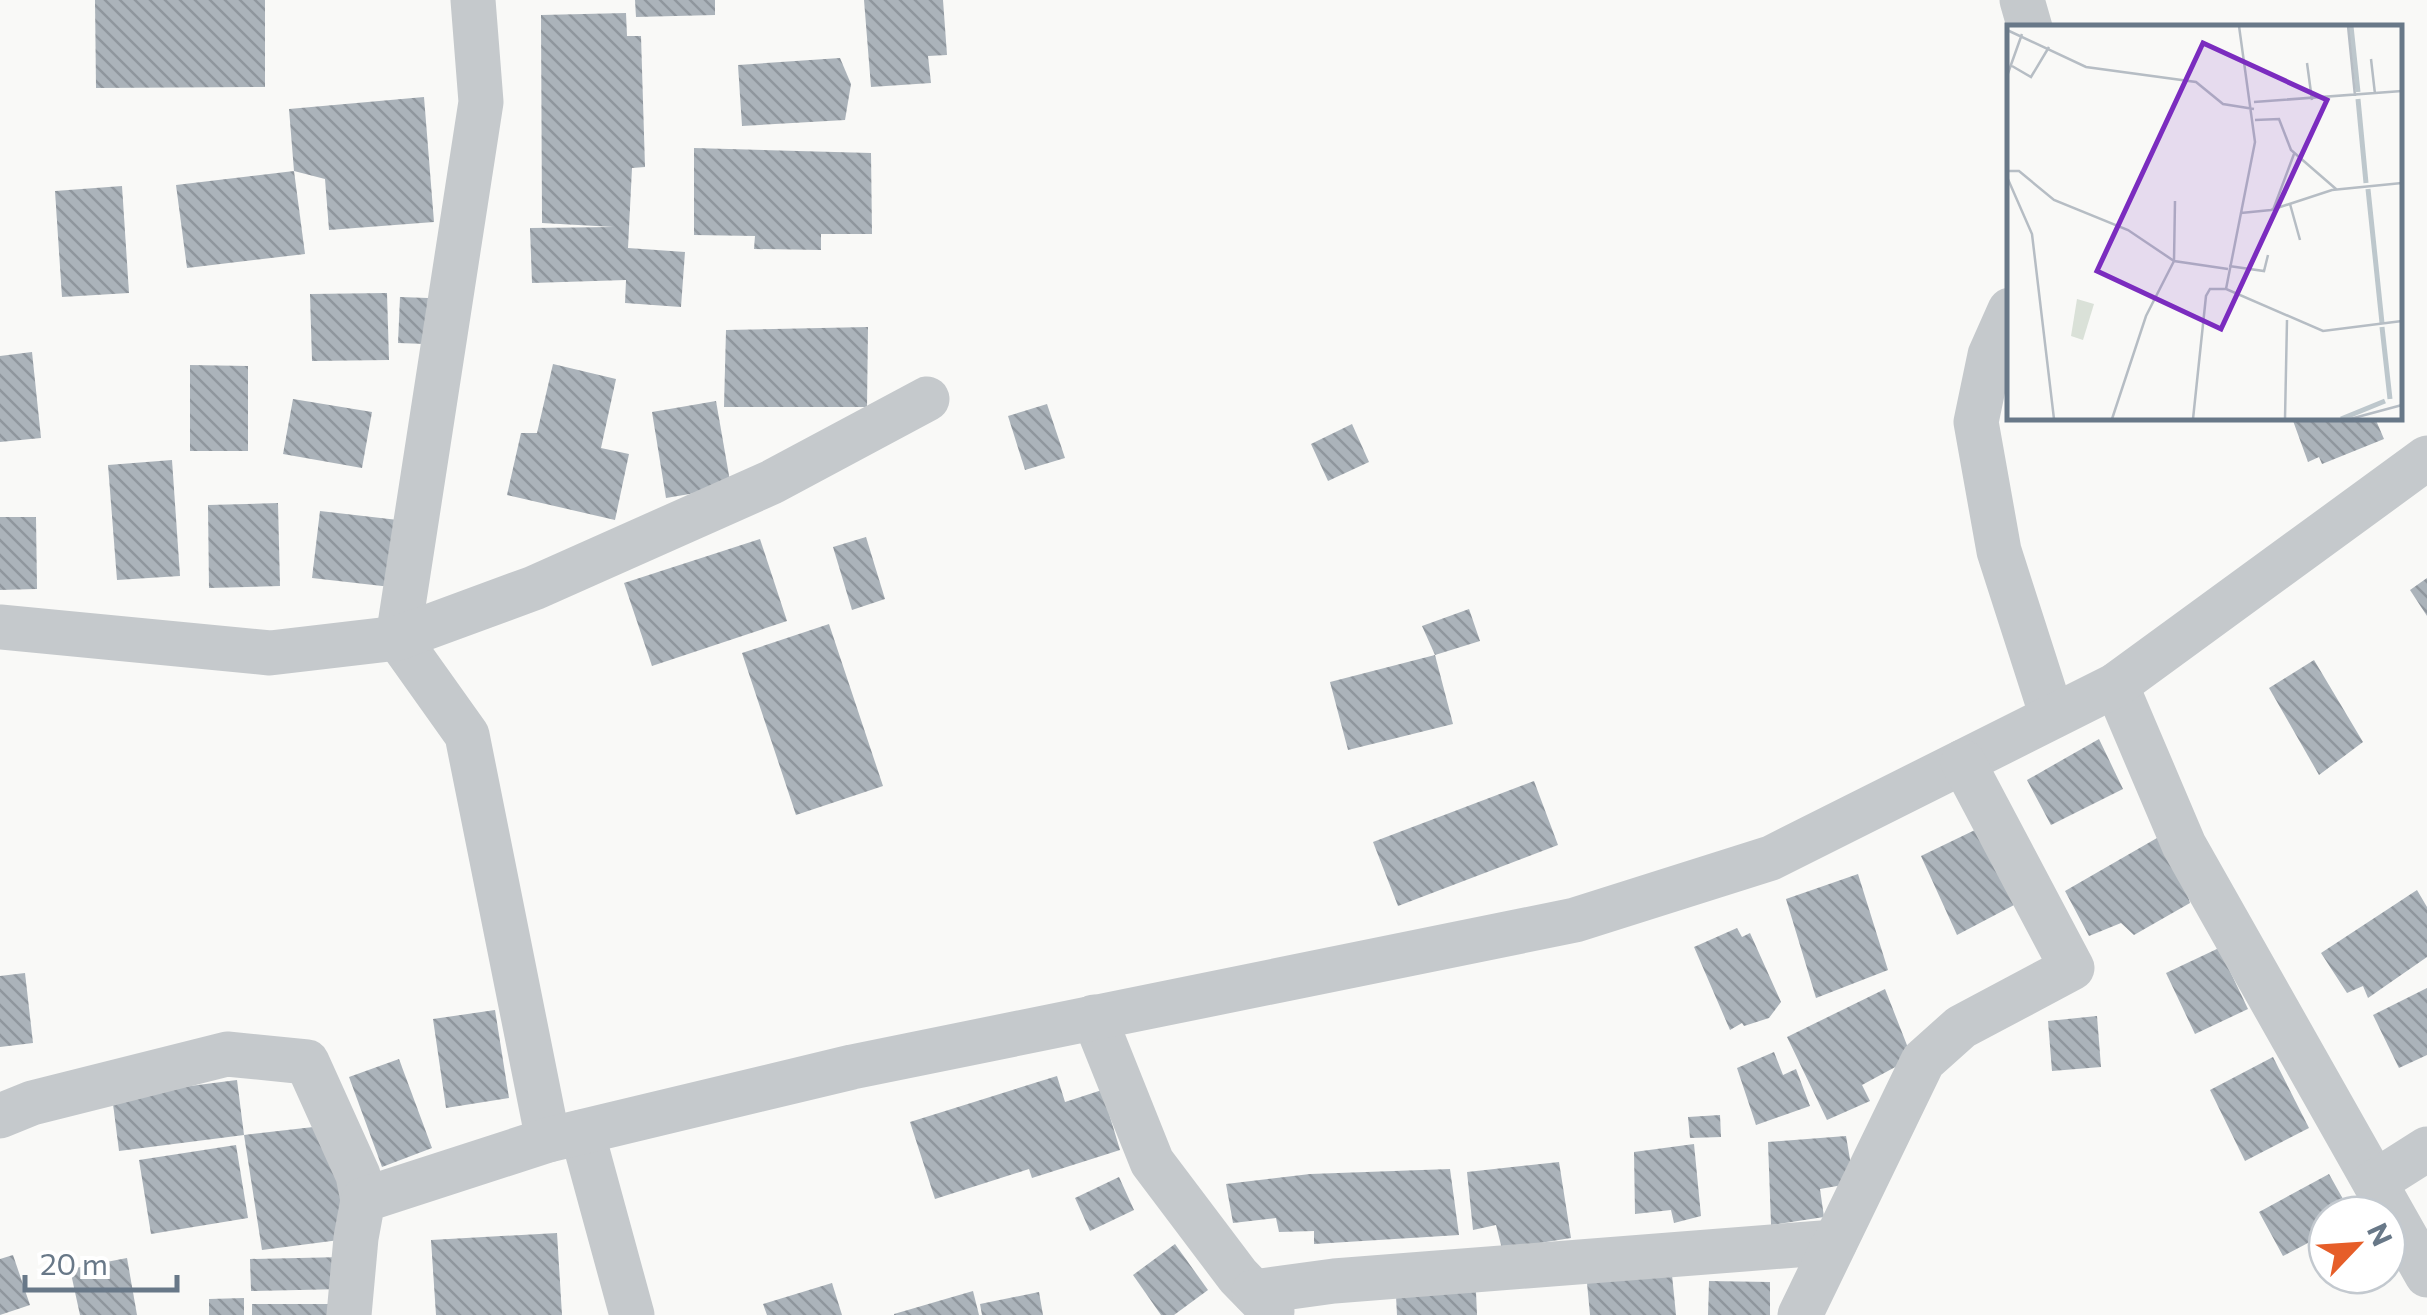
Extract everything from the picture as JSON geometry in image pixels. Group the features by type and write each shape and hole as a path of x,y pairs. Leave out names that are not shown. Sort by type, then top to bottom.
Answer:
{"street":[{"path":"472,0 481,102 398,638 467,735 565,1136 632,1315"},
{"path":"2022,0 2029,25"},
{"path":"2007,317 1990,355 1976,422 1998,551 2052,716"},
{"path":"0,627 270,653 398,638 534,588 754,490 927,399"},
{"path":"363,1200 565,1136 852,1066 1574,920 1772,858 2116,685 2427,458"},
{"path":"2116,685 2184,845 2427,1275"},
{"path":"1800,1315 1923,1060 1961,1026 2072,968 1963,762"},
{"path":"1094,1017 1152,1162 1238,1276 1265,1304 1334,1281 1834,1242"},
{"path":"0,1116 32,1102 227,1054 307,1062 358,1175 363,1200 349,1315"},
{"path":"2375,1182 2427,1149"}],"building":[{"path":"95,0 265,0 265,87 96,88"},
{"path":"635,0 715,0 715,15 636,17"},
{"path":"864,0 943,0 947,55 928,56 931,83 871,87"},
{"path":"626,13 627,36 641,36 645,167 632,168 628,248 685,252 681,307 625,303 626,280 532,283 530,228 614,227 542,223 541,15"},
{"path":"840,58 851,84 845,120 742,126 738,65"},
{"path":"424,97 434,222 329,230 325,179 294,171 289,109"},
{"path":"694,148 871,153 872,234 821,234 821,250 754,249 755,236 694,235"},
{"path":"294,171 305,254 187,268 176,185"},
{"path":"122,186 129,293 62,297 55,191"},
{"path":"387,293 389,360 312,361 310,294"},
{"path":"400,297 428,298 426,344 398,343"},
{"path":"868,327 867,407 724,407 726,330"},
{"path":"32,352 41,438 0,442 0,356"},
{"path":"553,364 616,379 601,448 629,454 615,520 507,495 521,433 537,433"},
{"path":"190,365 248,366 248,451 190,451"},
{"path":"293,399 372,412 362,468 283,454"},
{"path":"716,401 731,487 666,498 652,412"},
{"path":"1047,404 1065,458 1025,470 1008,416"},
{"path":"2293,420 2376,420 2384,439 2322,464 2319,457 2308,462"},
{"path":"1352,424 1369,462 1328,481 1311,444"},
{"path":"172,460 180,576 117,580 108,465"},
{"path":"278,503 280,586 209,588 208,505"},
{"path":"320,511 398,520 391,587 312,578"},
{"path":"0,517 36,517 37,589 0,590"},
{"path":"866,537 885,599 852,610 833,547"},
{"path":"760,539 787,621 652,666 624,583"},
{"path":"2427,578 2427,616 2410,590"},
{"path":"1469,609 1480,641 1435,655 1422,626"},
{"path":"829,624 883,786 796,815 742,653"},
{"path":"1435,655 1453,724 1348,750 1330,682"},
{"path":"2314,660 2363,742 2319,775 2269,688"},
{"path":"2099,739 2123,789 2051,825 2027,780"},
{"path":"1534,781 1558,845 1398,906 1373,842"},
{"path":"1977,829 2016,904 1957,935 1921,856"},
{"path":"2157,838 2182,876 2190,903 2134,935 2121,923 2089,936 2065,891"},
{"path":"1858,874 1888,970 1816,998 1786,899"},
{"path":"2417,890 2427,907 2427,957 2368,998 2363,986 2347,993 2321,953"},
{"path":"1737,928 1742,937 1750,933 1781,1002 1769,1018 1744,1026 1742,1023 1730,1030 1694,947"},
{"path":"2219,948 2248,1009 2195,1034 2166,973"},
{"path":"25,973 33,1043 0,1047 0,976"},
{"path":"2427,988 2427,1055 2399,1068 2373,1015"},
{"path":"1885,989 1912,1058 1862,1085 1870,1101 1827,1120 1787,1037"},
{"path":"495,1010 509,1098 446,1108 433,1019"},
{"path":"2097,1016 2101,1067 2052,1071 2048,1021"},
{"path":"1774,1052 1783,1075 1796,1069 1810,1106 1756,1125 1737,1068"},
{"path":"2273,1057 2309,1128 2245,1161 2210,1090"},
{"path":"399,1059 432,1148 382,1167 349,1077"},
{"path":"1057,1076 1065,1102 1102,1090 1120,1150 1032,1178 1029,1169 935,1199 910,1122"},
{"path":"237,1080 244,1135 119,1151 112,1096"},
{"path":"1720,1115 1721,1137 1690,1138 1688,1117"},
{"path":"331,1125 347,1239 262,1250 244,1135"},
{"path":"1846,1136 1854,1183 1820,1189 1824,1217 1771,1225 1768,1142"},
{"path":"1694,1144 1701,1216 1674,1223 1671,1210 1635,1214 1634,1152"},
{"path":"236,1145 248,1218 151,1234 139,1160"},
{"path":"1559,1162 1571,1238 1502,1249 1496,1225 1473,1230 1467,1172"},
{"path":"1450,1169 1459,1235 1314,1244 1314,1231 1279,1232 1276,1218 1233,1223 1226,1184 1310,1174"},
{"path":"2329,1174 2341,1195 2307,1195 2307,1243 2283,1256 2259,1212"},
{"path":"1119,1177 1134,1210 1090,1231 1075,1198"},
{"path":"557,1233 562,1315 436,1315 431,1240"},
{"path":"1175,1244 1208,1290 1174,1315 1161,1315 1133,1275"},
{"path":"13,1255 30,1305 0,1315 0,1259"},
{"path":"343,1257 344,1289 251,1291 250,1259"},
{"path":"127,1258 137,1315 80,1315 70,1269"},
{"path":"1672,1275 1676,1315 1590,1315 1587,1283"},
{"path":"1709,1281 1770,1282 1770,1315 1708,1315"},
{"path":"832,1283 842,1315 767,1315 763,1304"},
{"path":"973,1291 979,1315 894,1315 894,1314"},
{"path":"1039,1292 1043,1315 982,1315 980,1304"},
{"path":"1476,1292 1477,1315 1397,1315 1396,1296"},
{"path":"244,1298 244,1315 209,1315 209,1299"},
{"path":"252,1304 335,1304 335,1315 252,1315"}]}
